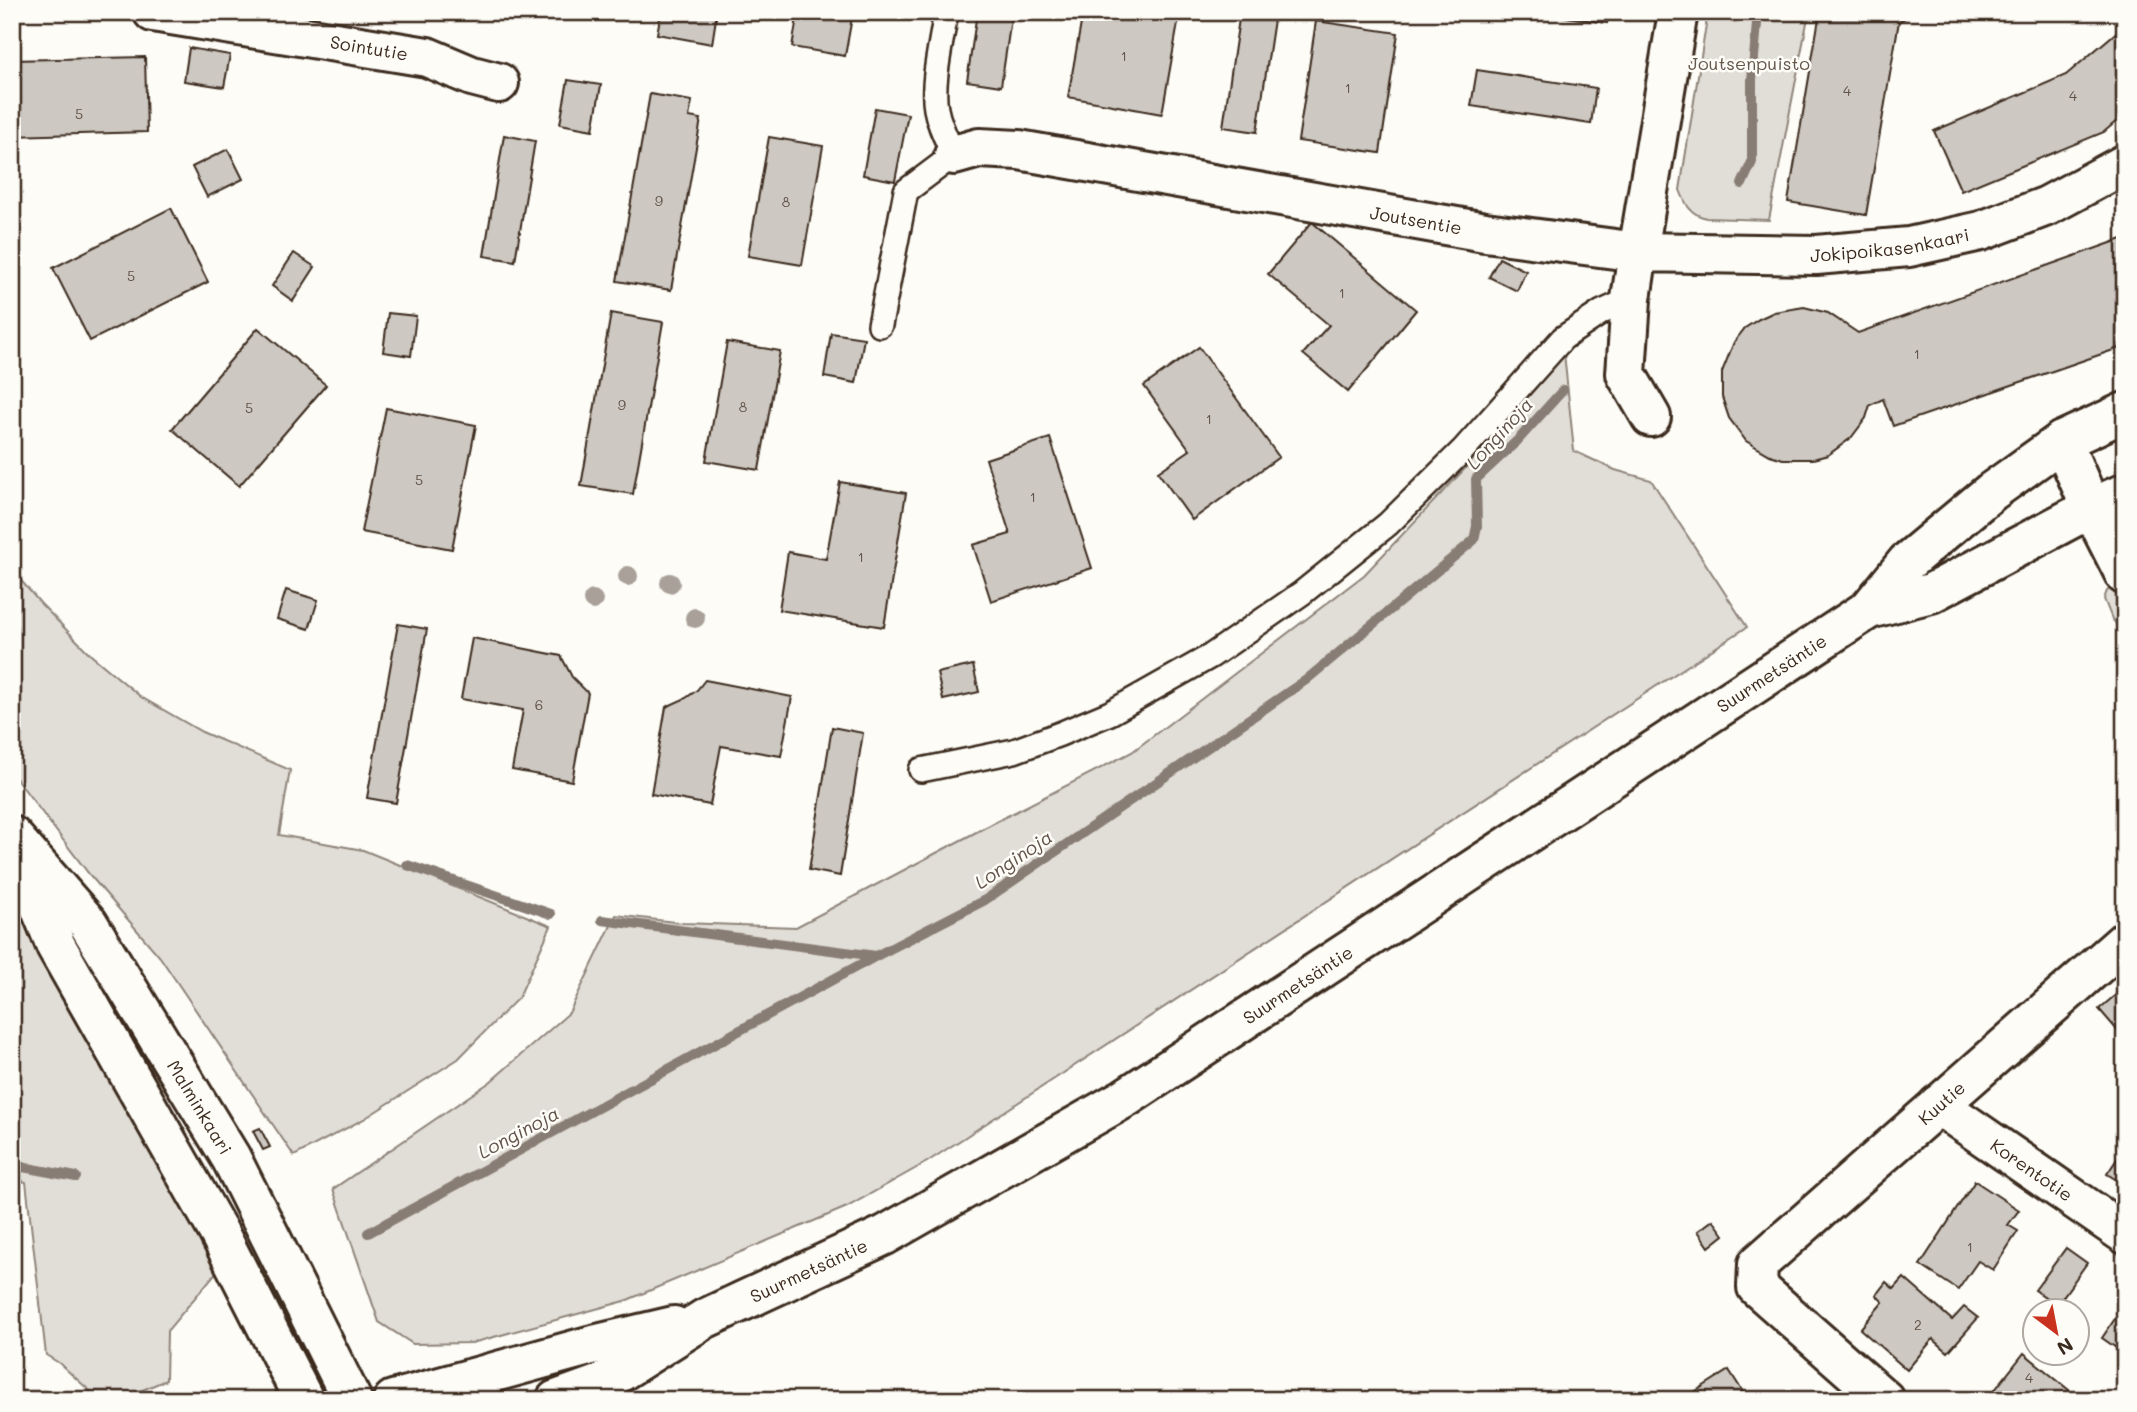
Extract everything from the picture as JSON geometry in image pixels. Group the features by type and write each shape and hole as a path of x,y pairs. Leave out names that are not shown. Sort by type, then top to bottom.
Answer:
{"main road":[{"name":"Sointutie","path":"153,12 427,57 472,76 499,83"},
{"path":"1651,417 1626,374 1631,299 1678,12"},
{"name":"Joutsentie","path":"954,155 979,148 1018,150 1485,232 1639,253"},
{"name":"Jokipoikasenkaari","path":"1639,253 1816,255 1909,247 1981,231 2025,215 2125,164"},
{"name":"Suurmetsäntie","path":"556,1400 603,1383 704,1319 885,1235 1125,1098 1870,609 1907,562 1991,492 2062,441 2125,412"},
{"path":"2062,441 2108,500 2125,575"},
{"name":"Suurmetsäntie","path":"1870,609 1931,593 2108,500"},
{"name":"Malminkaari","path":"12,837 56,946 218,1231 304,1400"},
{"name":"Malminkaari","path":"12,837 88,923 231,1158 352,1400"},
{"name":"Kuutie","path":"1885,1400 1757,1287 1758,1265 2125,941"},
{"name":"Korentotie","path":"1938,1105 2125,1234"},
{"name":"Suurmetsäntie","path":"393,1400 576,1349 704,1319"}],"lane":[{"path":"880,325 906,191 954,155 935,107 935,86 946,12"},
{"path":"921,770 1014,751 1060,734 1111,713 1211,656 1302,593 1388,524 1463,450 1563,338 1602,312 1631,299"}],"green space":[{"name":"Joutsenpuisto","path":"1708,12 1809,12 1769,220 1706,218 1689,208 1680,190"},
{"path":"1564,353 1574,451 1615,470 1651,480 1747,627 927,1162 847,1207 625,1301 472,1343 413,1344 379,1322 333,1189 490,1082 569,1013 616,915 683,923 796,927 1132,752 1364,575 1493,439"},
{"path":"12,570 92,656 141,697 202,732 290,770 279,835 363,850 551,926 519,997 458,1059 364,1119 294,1156 160,957 89,874 12,773"},
{"path":"2117,585 2125,598 2125,634 2112,619 2104,599 2107,591"},
{"path":"12,897 219,1269 167,1331 166,1380 119,1400 100,1400 59,1363 46,1355 26,1182 12,1179"}],"building":[{"path":"661,12 717,12 712,44 657,34"},
{"path":"798,12 853,12 845,56 792,47"},
{"path":"977,12 1012,12 1001,86 967,81"},
{"path":"1083,12 1180,12 1162,114 1068,97"},
{"path":"1240,12 1275,13 1257,132 1223,127"},
{"path":"1533,12 1609,12 1607,23"},
{"path":"1820,12 1917,12 1899,21 1866,215 1788,202"},
{"path":"1316,21 1398,33 1380,153 1298,141"},
{"path":"2125,25 2125,114 2104,132 1961,191 1934,131 2066,75"},
{"path":"189,48 230,55 224,87 184,81"},
{"path":"145,57 147,132 12,136 12,60"},
{"path":"1477,70 1596,88 1591,124 1471,106"},
{"path":"568,80 601,85 593,130 560,124"},
{"path":"650,94 692,101 689,117 701,119 671,290 617,281"},
{"path":"875,108 908,114 895,181 863,175"},
{"path":"504,135 535,141 515,261 484,256"},
{"path":"769,137 823,146 802,265 748,256"},
{"path":"228,149 243,179 207,197 192,167"},
{"path":"171,208 208,282 90,341 53,268"},
{"path":"1312,222 1416,310 1348,392 1303,354 1329,325 1268,274"},
{"path":"2125,238 2125,346 1893,426 1883,399 1870,405 1866,418 1851,438 1828,455 1813,459 1783,459 1770,455 1746,441 1729,418 1722,397 1722,372 1734,342 1745,328 1774,312 1804,307 1828,313 1858,333"},
{"path":"294,253 315,267 293,301 272,286"},
{"path":"1499,258 1526,271 1517,291 1489,277"},
{"path":"388,313 416,316 411,356 383,352"},
{"path":"611,313 663,322 633,494 581,486"},
{"path":"258,328 326,385 239,486 172,429"},
{"path":"831,333 864,338 856,383 824,377"},
{"path":"727,342 780,351 759,470 706,461"},
{"path":"1199,347 1279,457 1192,520 1158,472 1190,450 1144,386"},
{"path":"386,408 476,425 452,549 361,532"},
{"path":"1050,438 1092,568 991,601 973,545 1010,534 986,459"},
{"path":"840,482 906,493 884,627 779,610 788,552 826,559"},
{"path":"286,590 318,600 309,629 277,619"},
{"path":"398,624 427,629 396,803 367,798"},
{"path":"472,638 561,656 572,677 588,693 572,781 512,770 523,710 461,699"},
{"path":"973,665 979,692 943,700 937,673"},
{"path":"705,680 792,697 781,756 721,746 710,805 651,794 666,707 686,698"},
{"path":"832,727 863,733 840,876 809,870"},
{"path":"2125,987 2125,1035 2123,1037 2099,1009"},
{"path":"260,1128 270,1147 263,1150 253,1131"},
{"path":"2125,1147 2125,1185 2107,1174"},
{"path":"1975,1181 2019,1210 2008,1225 2018,1231 1993,1270 1978,1261 1958,1290 1920,1265"},
{"path":"1713,1220 1724,1235 1709,1247 1698,1231"},
{"path":"2066,1248 2087,1263 2063,1296 2044,1296 2035,1290"},
{"path":"1904,1278 1952,1320 1964,1307 1978,1318 1948,1352 1933,1339 1907,1370 1860,1329 1883,1302 1876,1295 1886,1282 1894,1289"},
{"path":"2125,1304 2125,1354 2102,1338"},
{"path":"2022,1356 2022,1366 2040,1366 2081,1400 1987,1400"},
{"path":"1729,1370 1748,1400 1694,1400 1691,1394"},
{"path":"1813,1392 1822,1400 1807,1400"}],"waterway":[{"name":"Longinoja","path":"1742,184 1752,162 1752,80 1758,12"},
{"name":"Longinoja","path":"368,1233 876,956 985,900 1306,680 1474,540 1477,526 1476,479 1518,440 1563,390"},
{"path":"407,865 551,914"},
{"path":"602,920 876,956"},
{"name":"Longinoja","path":"12,1165 76,1177"}]}
